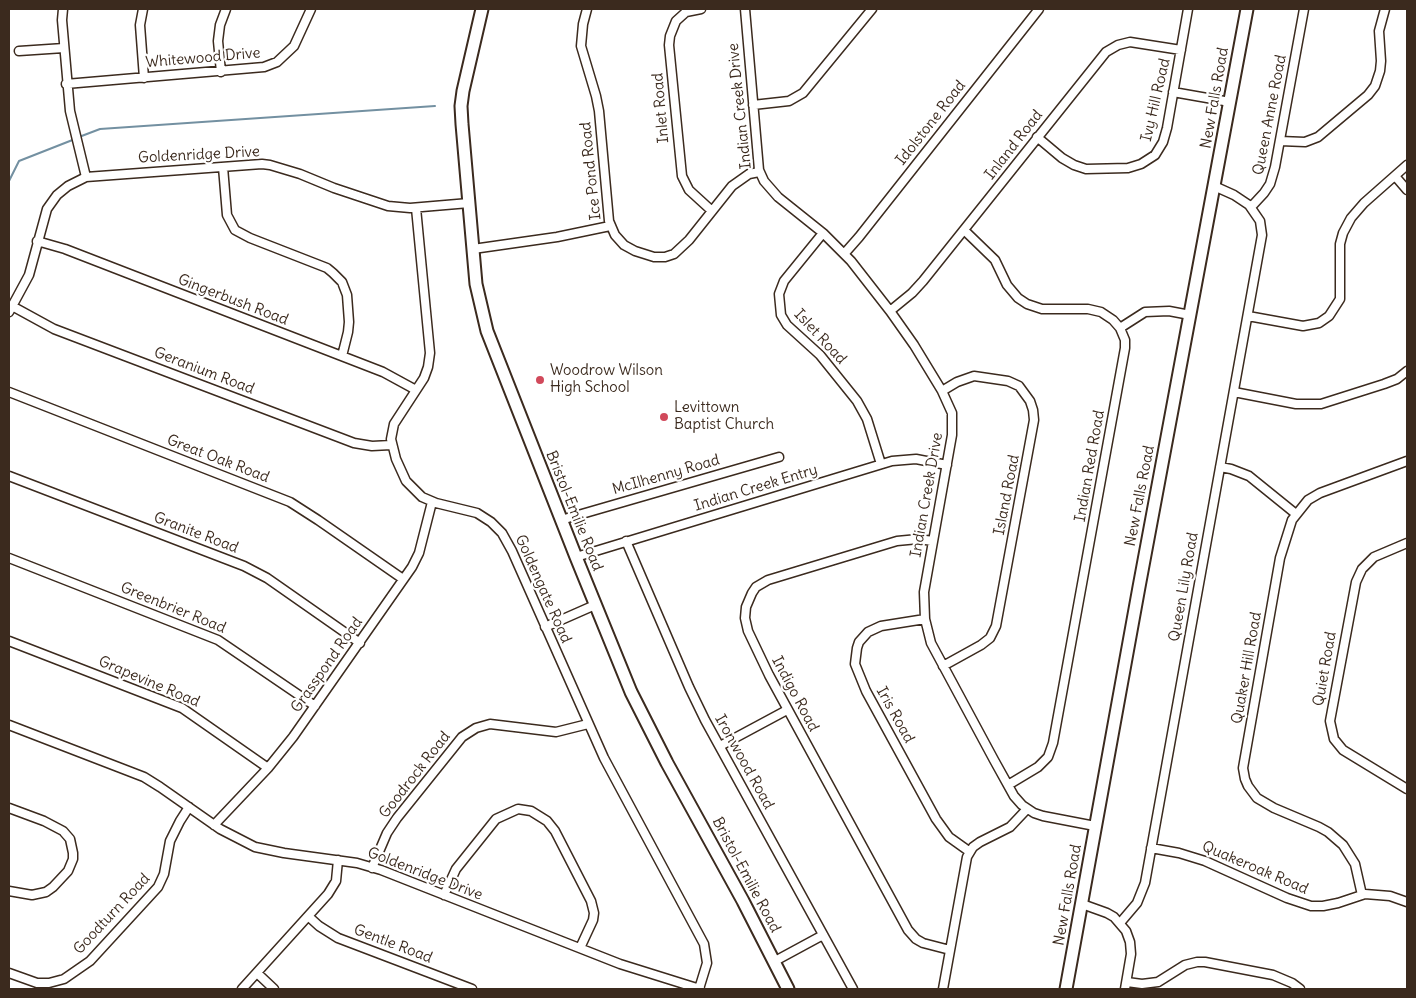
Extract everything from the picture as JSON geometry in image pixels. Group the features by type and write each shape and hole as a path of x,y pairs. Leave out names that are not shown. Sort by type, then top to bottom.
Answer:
{"street":[{"path":"63,9 66,84 70,111 86,177"},
{"path":"143,9 140,36 144,78"},
{"path":"220,72 218,41 220,25 226,9"},
{"name":"Whitewood Drive","path":"66,84 264,67 277,62 294,46 311,9"},
{"name":"Bristol-Emilie Road","path":"482,9 461,106 476,284 487,331 595,605 643,716 775,961 788,989"},
{"name":"Ice Pond Road","path":"587,9 583,24 581,46 599,111 610,226 627,247 654,257 665,257 674,254 680,250 732,186 749,174 759,172"},
{"name":"Inlet Road","path":"701,9 686,12 676,21 670,36 669,45 682,176 689,190 712,211"},
{"name":"Indian Creek Drive","path":"744,9 759,172 769,189 823,233 844,254 890,311 914,345 942,391 952,413 953,430 924,592 924,619 931,643 1014,796 1034,813 1048,818 1096,826"},
{"path":"753,105 789,101 803,94 872,9"},
{"name":"Idolstone Road","path":"844,254 1039,9"},
{"name":"Ivy Hill Road","path":"1037,138 1062,158 1081,168 1128,168 1141,164 1155,155 1161,148 1167,128 1188,9"},
{"name":"New Falls Road","path":"1066,989 1247,9"},
{"name":"Queen Anne Road","path":"1252,207 1272,180 1304,9"},
{"path":"1280,141 1305,142 1318,137 1368,95 1375,86 1382,61 1378,31 1385,9"},
{"name":"Inland Road","path":"890,311 923,281 1102,57 1112,48 1130,42 1181,50"},
{"path":"19,51 64,48"},
{"path":"1173,92 1230,102"},
{"name":"Goldenridge Drive","path":"10,309 29,275 47,209 53,200 71,184 86,177 270,165 300,174 375,203 398,208 469,203"},
{"path":"1248,316 1280,323 1307,326 1319,323 1329,316 1340,300 1340,252 1343,233 1355,212 1407,165"},
{"path":"223,167 227,215 235,230 250,238 327,268 342,282 347,295 349,322 342,356"},
{"path":"1395,176 1407,190"},
{"path":"1214,186 1243,200 1252,207"},
{"name":"Queen Lily Road","path":"1120,923 1130,914 1142,893 1151,848 1262,235 1260,222 1252,207"},
{"path":"391,445 391,433 394,424 426,374 430,353 416,208"},
{"path":"473,249 557,237 610,226"},
{"path":"964,230 990,254 1012,291 1028,304 1042,309 1093,310 1109,317 1120,328 1145,312 1169,311 1190,315"},
{"name":"Islet Road","path":"823,233 784,281 779,294 781,315 787,326 820,355 858,401 867,418 881,464"},
{"name":"Gingerbush Road","path":"37,241 72,251 383,372 416,390"},
{"name":"Geranium Road","path":"10,309 54,328 354,443 372,446 391,445"},
{"name":"Indian Red Road","path":"1008,784 1038,767 1048,757 1054,743 1124,358 1125,340 1120,328"},
{"path":"1234,392 1296,404 1321,404 1384,384 1397,379 1407,371"},
{"name":"Island Road","path":"942,391 957,382 974,376 1008,381 1019,386 1030,400 1034,410 1034,420 994,631 982,645 944,666"},
{"name":"Great Oak Road","path":"9,392 290,502 403,580"},
{"name":"Goldengate Road","path":"391,445 406,481 413,489 432,502 477,513 497,528 512,551 588,724 614,778 704,944 707,962 699,989"},
{"name":"McIlhenny Road","path":"561,520 779,457"},
{"name":"Indian Creek Entry","path":"576,557 881,464 916,459 947,466"},
{"name":"Quaker Hill Road","path":"1362,895 1355,864 1343,845 1319,827 1274,808 1257,798 1248,786 1243,774 1280,558 1287,533 1296,514 1308,500 1320,493 1407,462"},
{"path":"1220,467 1250,476 1296,514"},
{"name":"Granite Road","path":"9,476 255,572 360,643"},
{"name":"Grasspond Road","path":"214,825 268,768 315,706 403,580 419,553 432,502"},
{"name":"Indigo Road","path":"933,541 918,539 897,541 782,574 768,580 756,587 752,593 746,607 746,625 787,710 911,934 923,943 950,950"},
{"name":"Ironwood Road","path":"626,542 689,687 853,989"},
{"name":"Quiet Road","path":"1407,543 1374,557 1362,569 1356,582 1330,721 1334,738 1343,750 1407,789"},
{"name":"Greenbrier Road","path":"9,558 218,640 315,706"},
{"path":"545,627 595,605"},
{"name":"Iris Road","path":"924,619 881,626 868,632 859,642 855,664 866,691 936,819 949,837 970,852"},
{"name":"Grapevine Road","path":"9,641 182,708 268,768"},
{"path":"720,746 787,710"},
{"name":"Goodrock Road","path":"372,868 387,833 396,818 462,737 476,728 490,724 556,732 588,724"},
{"name":"Goldenridge Drive","path":"9,725 144,777 214,825 255,847 338,860 372,868 620,964 699,989"},
{"name":"Goodturn Road","path":"9,974 27,980 49,983 64,979 90,961 158,887 164,874 170,841 189,807"},
{"path":"9,808 44,821 63,831 70,839 73,859 68,871 46,892 32,895 9,891"},
{"path":"444,895 456,869 496,819 518,809 531,811 547,821 555,831 591,900 594,913 593,920 580,948"},
{"path":"942,989 966,862 970,852 980,842 1010,827 1027,809"},
{"name":"Quakeroak Road","path":"1151,848 1179,852 1205,861 1287,898 1311,906 1323,906 1362,895 1379,894 1407,902"},
{"path":"242,989 333,888 338,860"},
{"path":"1082,904 1108,913 1126,931 1130,942 1131,954 1126,986 1158,982 1185,965 1205,962 1273,975 1300,989"},
{"name":"Gentle Road","path":"308,916 319,926 338,938 472,989"},
{"path":"775,961 823,935"},
{"path":"257,973 274,989"}],"waterway":[{"path":"79,137 100,129 435,106"},
{"path":"9,181 19,161 75,139"}],"place":[{"name":"Woodrow Wilson High School","path":"540,380"},
{"name":"Levittown Baptist Church","path":"664,417"}]}
